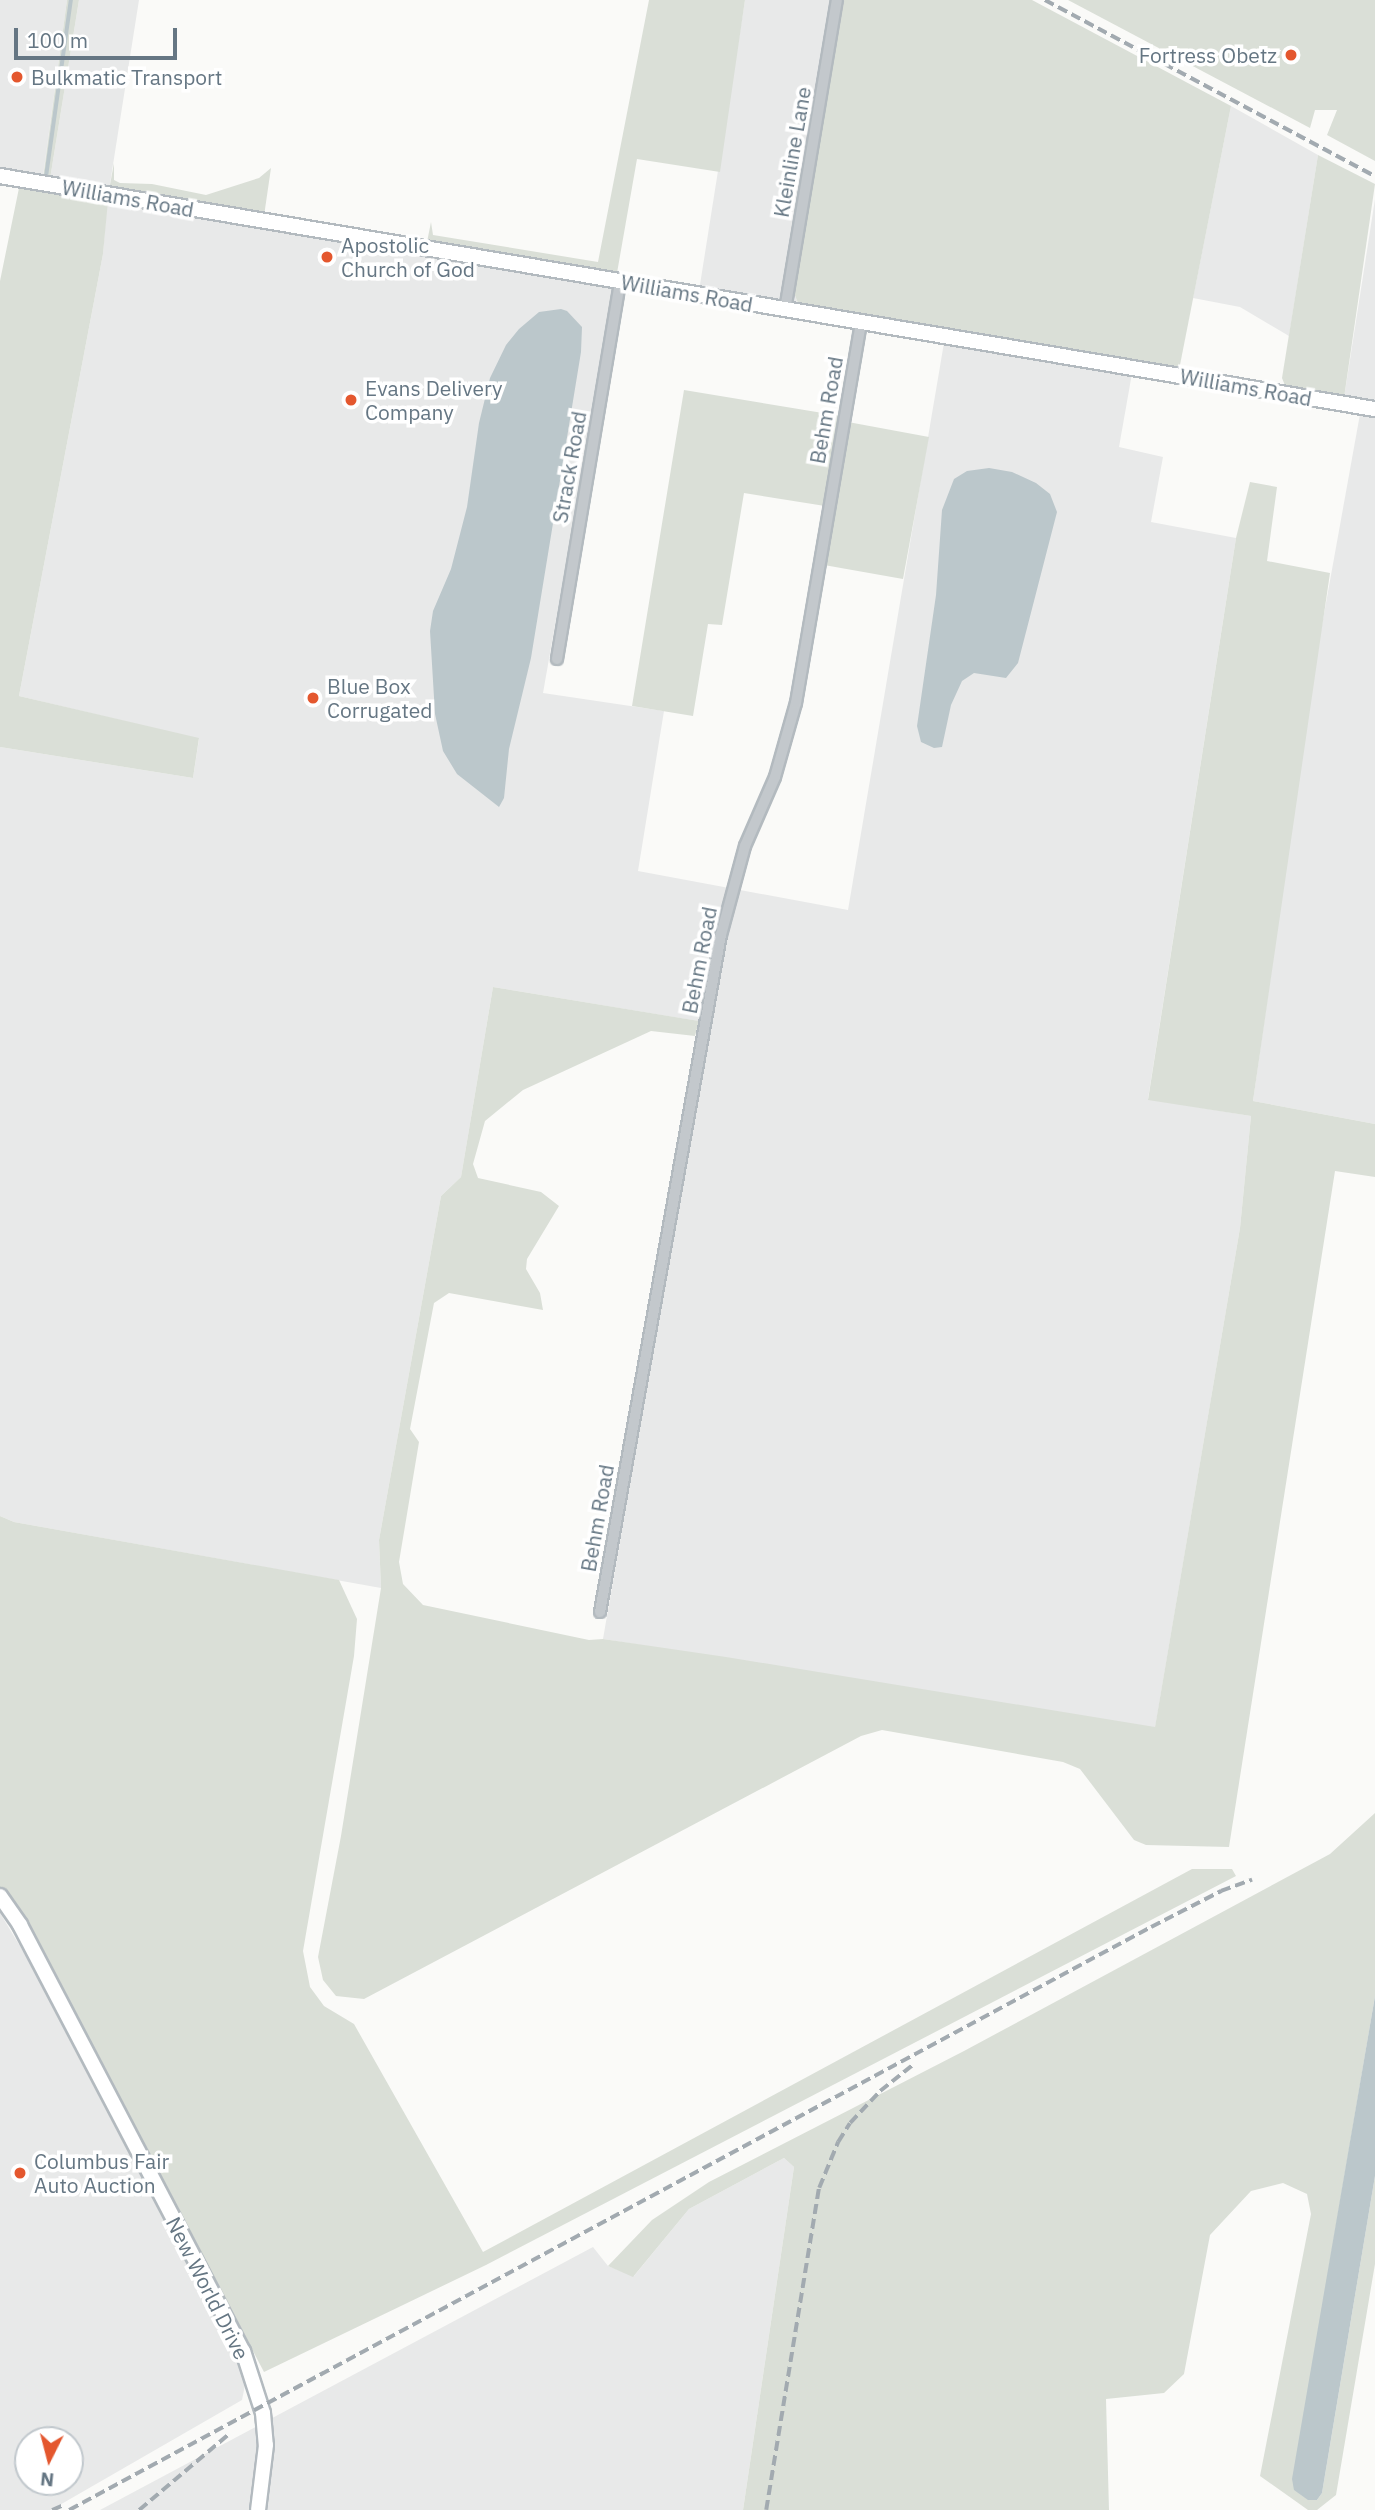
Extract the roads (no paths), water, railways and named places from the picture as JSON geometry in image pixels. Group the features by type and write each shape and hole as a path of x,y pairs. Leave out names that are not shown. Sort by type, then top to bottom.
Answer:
{"main road":[{"name":"Williams Road","path":"0,176 1375,408"},
{"name":"New World Drive","path":"0,1896 20,1925 243,2351 262,2413 267,2445 258,2510"}],"street":[{"name":"Kleinline Lane","path":"785,310 837,0"},
{"name":"Strack Road","path":"557,659 620,282"},
{"name":"Behm Road","path":"600,1612 721,935 745,846 775,777 796,703 861,322"}],"waterway":[{"path":"46,177 71,0"}],"railway":[{"path":"1045,0 1375,176"},
{"path":"69,2510 1151,1927 1221,1891 1252,1880"},
{"path":"766,2510 819,2188 838,2142 850,2123 880,2091 914,2064"},
{"path":"139,2510 230,2433"},
{"path":"52,2510 64,2505"}],"place":[{"name":"Fortress Obetz","path":"1291,55"},
{"name":"Bulkmatic Transport","path":"17,77"},
{"name":"Apostolic Church of God","path":"327,257"},
{"name":"Evans Delivery Company","path":"351,400"},
{"name":"Blue Box Corrugated","path":"313,698"},
{"name":"Columbus Fair Auto Auction","path":"20,2173"}]}
